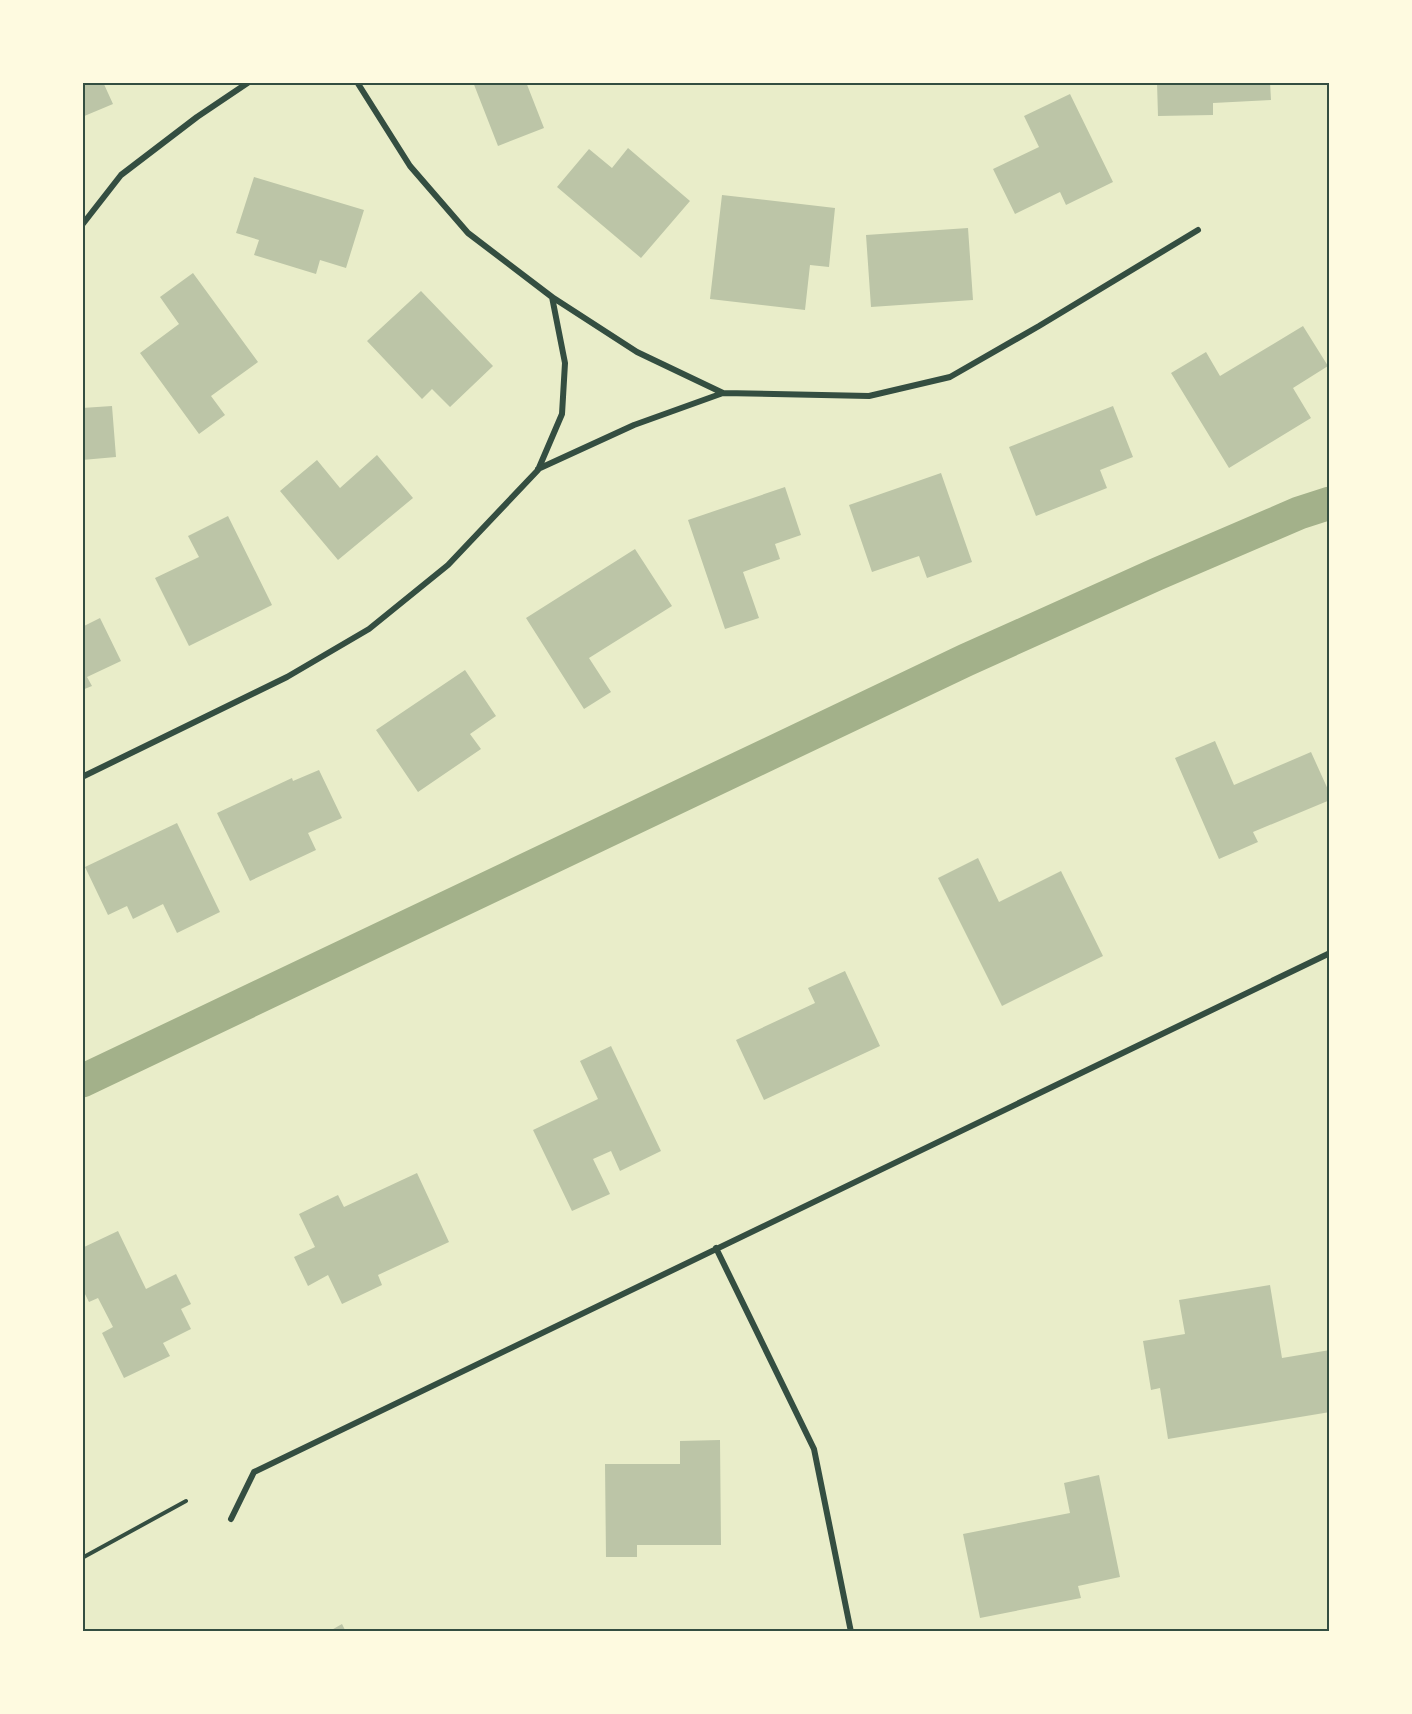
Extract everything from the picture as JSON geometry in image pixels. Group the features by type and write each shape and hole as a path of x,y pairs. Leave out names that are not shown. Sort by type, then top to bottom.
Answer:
{"street":[{"path":"82,225 121,175 197,117 249,82"},
{"path":"357,82 410,166 468,233 552,297 637,352 723,393"},
{"path":"538,470 634,425 723,393 869,396 950,376 1040,326 1198,230"},
{"path":"82,777 287,676 369,629 447,566 538,470 562,414 565,363 552,297"},
{"path":"231,1519 254,1472 1329,953"},
{"path":"716,1248 814,1449 851,1632"}],"path":[{"path":"82,1558 186,1501"}],"building":[{"path":"82,82 103,82 113,104 82,117"},
{"path":"473,82 526,82 544,128 498,146"},
{"path":"1157,82 1270,82 1271,100 1213,103 1213,115 1158,116"},
{"path":"1070,94 1113,182 1066,205 1060,192 1015,214 993,169 1039,147 1024,116"},
{"path":"628,148 690,201 641,258 557,187 589,149 612,168"},
{"path":"254,177 364,210 346,268 320,260 316,274 254,255 259,240 236,233"},
{"path":"722,195 835,208 829,267 810,265 805,310 710,299"},
{"path":"968,228 973,300 871,307 866,235"},
{"path":"193,273 258,362 211,396 225,415 199,434 140,353 179,324 160,297"},
{"path":"421,291 493,366 450,407 432,389 422,399 367,341"},
{"path":"1303,326 1328,366 1293,388 1311,418 1229,468 1171,373 1206,352 1220,376"},
{"path":"112,406 116,457 82,460 82,408"},
{"path":"1113,406 1133,457 1100,470 1107,488 1036,516 1009,447"},
{"path":"377,455 413,498 338,560 280,491 317,460 340,488"},
{"path":"941,473 972,562 927,578 919,556 872,572 849,505"},
{"path":"785,487 801,535 775,544 780,559 743,572 759,618 725,629 688,520"},
{"path":"228,516 272,605 189,646 155,578 199,557 188,536"},
{"path":"635,549 672,606 589,658 611,692 584,709 526,618"},
{"path":"100,618 121,661 87,677 92,686 82,690 82,627"},
{"path":"465,670 496,716 470,734 481,749 418,792 376,730"},
{"path":"1215,741 1234,785 1311,752 1330,794 1330,800 1253,832 1258,842 1219,859 1175,758"},
{"path":"319,770 342,818 308,833 316,850 250,881 217,813 292,778 293,781"},
{"path":"177,823 220,912 177,933 163,904 133,919 127,906 108,915 85,867"},
{"path":"978,858 999,902 1061,871 1103,956 1002,1006 938,878"},
{"path":"845,971 880,1046 764,1100 736,1040 815,1003 808,988"},
{"path":"611,1046 661,1151 620,1171 611,1151 593,1159 610,1194 572,1211 533,1130 598,1099 580,1061"},
{"path":"417,1173 449,1242 378,1275 382,1285 342,1304 328,1275 308,1286 294,1257 315,1247 299,1214 338,1195 344,1207"},
{"path":"118,1231 146,1289 176,1274 191,1304 181,1309 191,1329 163,1343 170,1356 124,1378 102,1333 113,1327 98,1298 89,1302 82,1288 82,1248"},
{"path":"1270,1285 1282,1358 1330,1350 1330,1412 1168,1439 1160,1388 1151,1390 1143,1341 1185,1334 1179,1300"},
{"path":"720,1440 721,1545 637,1545 637,1557 606,1557 605,1464 680,1464 680,1441"},
{"path":"1099,1475 1120,1577 1078,1586 1081,1598 980,1618 963,1534 1070,1513 1064,1483"},
{"path":"342,1624 346,1632 328,1632"}],"waterway":[{"path":"82,1081 966,660 1157,574 1299,513 1330,503"}]}
